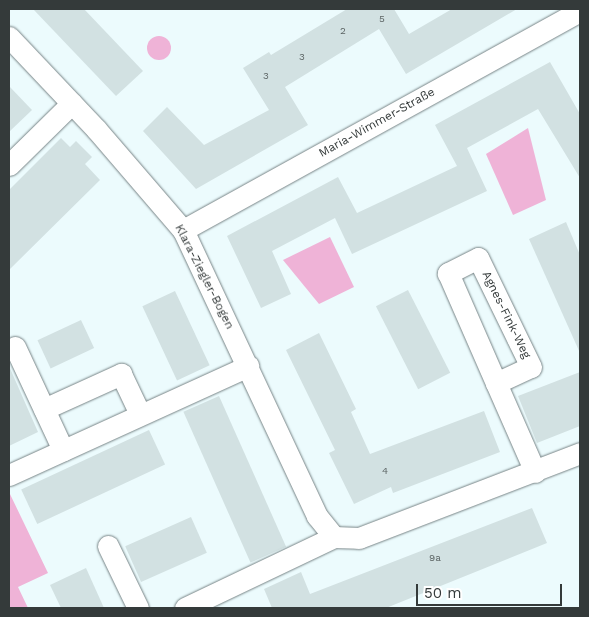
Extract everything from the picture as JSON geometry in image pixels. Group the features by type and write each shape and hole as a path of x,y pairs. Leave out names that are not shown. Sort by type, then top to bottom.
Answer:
{"street":[{"name":"Maria-Wimmer-Straße","path":"183,230 574,17"},
{"name":"Klara-Ziegler-Bogen","path":"9,37 72,103 183,230 248,366 316,516 334,537"},
{"path":"9,165 72,103"},
{"name":"Agnes-Fink-Weg","path":"496,383 531,367 478,258 448,273 496,383 535,472"},
{"path":"15,347 63,450"},
{"path":"9,475 248,366"},
{"path":"44,409 121,374 140,414"},
{"path":"185,608 224,600 334,537 359,538 535,472 580,453"},
{"path":"108,546 138,608"}],"shaded area":[{"path":"159,36 164,37 170,43 170,53 164,59 159,60 154,59 148,53 147,48 148,43 154,37"},
{"path":"528,128 546,200 513,215 486,154"},
{"path":"330,237 354,287 319,304 283,260"},
{"path":"9,492 48,573 18,587 28,608 9,608"}],"building":[{"path":"33,9 84,9 143,71 116,96"},
{"path":"347,9 394,9 409,34 452,9 517,9 406,74 379,29 285,87 308,125 196,189 143,131 167,107 204,145 269,110 243,68 269,52 271,55"},
{"path":"550,62 580,114 580,178 538,109 467,148 487,191 352,254 335,218 272,251 291,294 261,308 227,236 338,177 357,213 457,166 435,125"},
{"path":"9,86 32,110 9,132"},
{"path":"61,138 70,147 76,141 92,157 85,164 100,180 9,270 9,190"},
{"path":"566,222 580,255 580,353 529,239"},
{"path":"408,290 450,373 418,389 376,306"},
{"path":"175,291 210,365 177,381 142,306"},
{"path":"81,320 94,348 51,368 37,340"},
{"path":"319,333 356,409 351,412 370,454 484,411 500,452 393,493 391,487 354,504 329,453 335,450 286,350"},
{"path":"9,366 38,432 9,446"},
{"path":"580,372 580,426 537,443 518,396"},
{"path":"219,396 286,547 250,563 183,412"},
{"path":"149,430 165,464 37,524 21,490"},
{"path":"532,508 547,543 386,608 272,608 264,589 301,572 310,594"},
{"path":"191,517 207,553 141,582 125,546"},
{"path":"86,568 104,608 61,608 50,585"}]}
